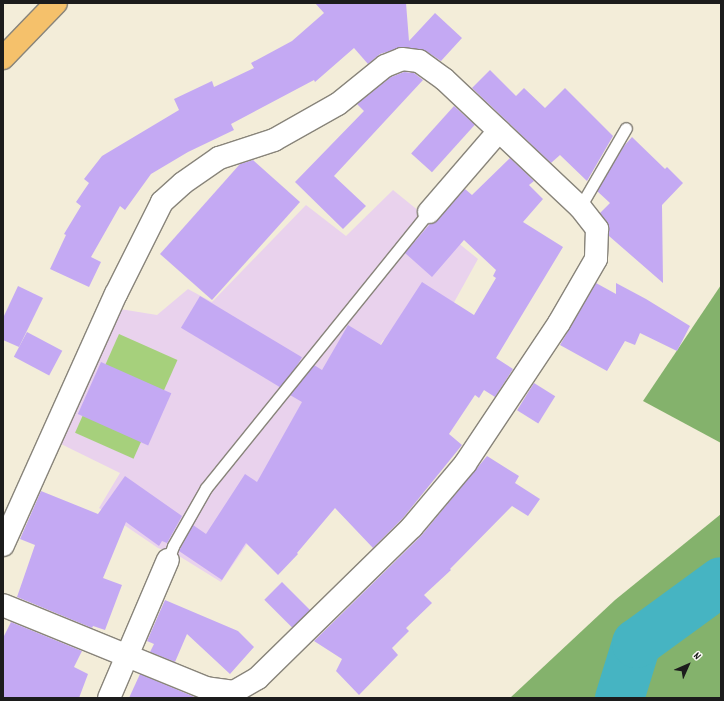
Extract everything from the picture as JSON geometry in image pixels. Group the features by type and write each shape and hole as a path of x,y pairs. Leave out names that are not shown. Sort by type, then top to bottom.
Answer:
{"highway":[{"path":"3,58 56,3"}],"street":[{"path":"3,545 116,294 162,202 183,183 219,158 274,140 338,104 385,66 402,59 419,61 444,79 580,207 597,229 596,259 559,323 465,464 412,527 258,678 234,692 206,688 3,605"},
{"path":"429,212 499,131"},
{"path":"109,698 168,560"}],"lane":[{"path":"580,207 626,128"},
{"path":"168,560 173,546 206,488 429,212"}],"shaded area":[{"path":"393,190 478,259 420,364 383,340 295,491 282,493 221,582 179,556 158,548 99,508 120,473 61,444 120,309 157,315 188,289 212,302 306,205 346,236"}],"green space":[{"path":"721,285 721,443 643,401"},
{"path":"119,334 177,360 134,459 75,433"},
{"path":"721,514 721,698 510,698 615,600"}],"building":[{"path":"315,3 406,3 409,41 435,13 462,38 441,61 426,51 403,47 380,54 368,64 354,48 315,82 314,80 231,124 234,130 188,152 151,174 125,210 120,206 91,257 101,262 89,287 50,269 66,235 64,234 81,206 76,202 89,183 84,179 102,156 179,110 174,99 212,81 214,87 254,68 251,63 292,41 324,13"},
{"path":"490,70 516,96 524,88 545,108 565,88 613,136 587,181 560,155 551,163 472,88"},
{"path":"404,72 414,73 423,80 334,176 366,206 343,229 295,182 364,111 357,104 391,77"},
{"path":"454,106 475,125 432,172 411,154"},
{"path":"632,137 665,169 667,167 683,183 662,205 663,283 609,236 607,222 600,213 610,203 597,191 624,146"},
{"path":"510,158 534,181 529,185 543,199 523,222 563,247 496,358 513,369 495,397 484,390 479,398 475,395 449,434 462,445 403,518 373,548 335,508 297,553 298,554 278,575 246,543 222,580 179,551 193,525 206,534 245,474 257,482 302,402 290,395 314,365 322,370 348,325 381,345 422,282 474,315 496,278 493,276 496,270 464,240 432,277 405,253 430,224 438,220 465,189 472,195"},
{"path":"253,160 300,202 212,300 160,254 240,164"},
{"path":"596,283 616,294 616,283 646,299 690,326 677,351 640,333 635,345 625,341 607,371 560,345"},
{"path":"18,286 43,298 19,347 3,340 3,318"},
{"path":"200,296 302,357 283,389 181,328"},
{"path":"27,332 62,351 49,376 14,357"},
{"path":"101,362 171,393 148,445 78,414"},
{"path":"534,383 555,396 538,423 517,410"},
{"path":"487,456 519,476 515,483 540,499 528,516 512,506 450,569 451,570 424,595 432,603 406,628 409,631 392,648 398,655 359,695 336,671 342,659 314,641 421,536"},
{"path":"125,476 182,516 167,543 162,541 159,546 126,522 103,578 122,585 105,630 93,626 92,628 17,597 35,545 20,539 41,491 98,514"},
{"path":"282,582 310,610 293,628 264,600"},
{"path":"165,600 238,631 254,647 230,674 187,634 175,662 150,652 154,644 147,641"},
{"path":"11,622 82,651 74,667 88,674 79,698 3,698 3,638"},
{"path":"140,674 197,698 129,698"}],"waterway":[{"path":"619,698 636,643 721,581"}]}
